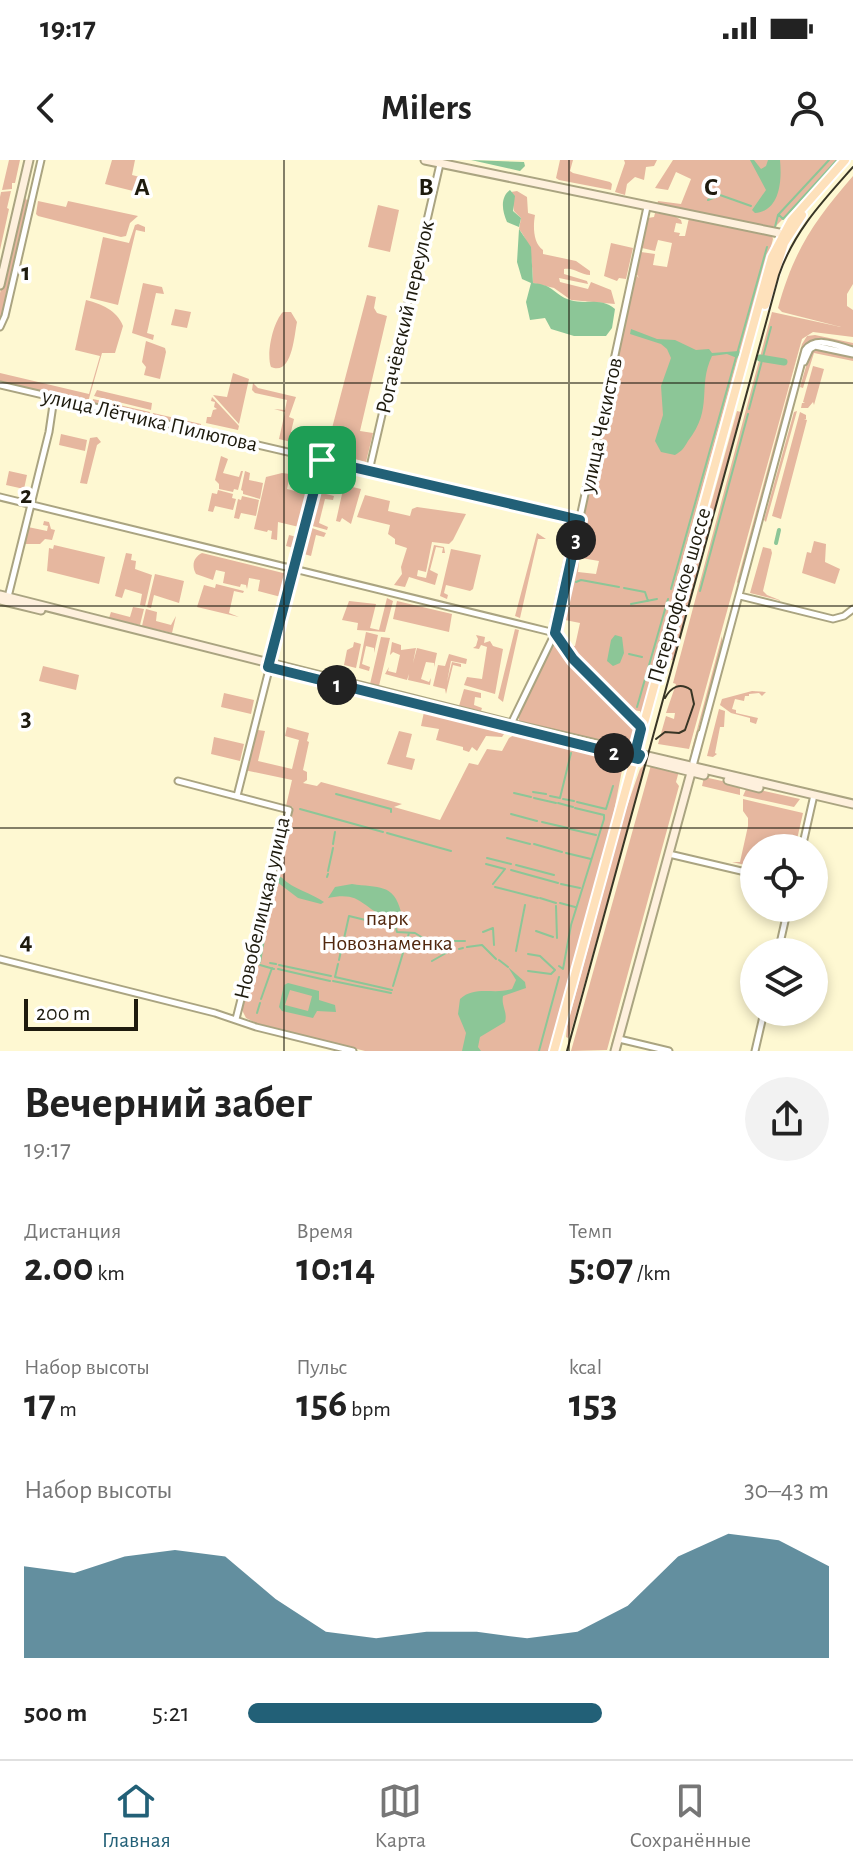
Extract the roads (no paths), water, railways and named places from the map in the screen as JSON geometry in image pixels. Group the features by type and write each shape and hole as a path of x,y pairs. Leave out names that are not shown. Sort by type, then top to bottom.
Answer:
{"main road":[{"name":"Петергофское шоссе","path":"778,233 848,160"},
{"name":"Петергофское шоссе","path":"637,756 641,729 779,248 848,160"},
{"path":"779,248 775,237 793,227"},
{"name":"Петергофское шоссе","path":"556,1051 779,248"}],"street":[{"path":"0,263 26,160"},
{"path":"0,285 26,160"},
{"path":"0,327 41,160"},
{"path":"425,160 439,167 778,233"},
{"name":"Рогачёвский переулок","path":"369,471 439,167"},
{"name":"улица Чекистов","path":"510,726 555,633 647,207"},
{"path":"615,1051 807,351 818,346 853,352"},
{"name":"улица Лётчика Пилютова","path":"0,385 580,520"},
{"path":"54,398 50,427 4,598 510,726 853,807"},
{"path":"178,781 237,796 322,460"},
{"path":"0,497 555,633 566,652 641,729"},
{"path":"740,596 833,619 853,609"},
{"name":"Новобелицкая улица","path":"236,1019 289,810 237,796"},
{"path":"805,834 813,798"},
{"path":"669,854 740,871"},
{"path":"0,959 353,1051"},
{"path":"755,1051 761,1026"},
{"path":"619,1039 669,1051"}],"waterway":[{"path":"775,227 778,215 829,160"},
{"path":"779,215 783,219 837,160"},
{"path":"708,200 720,195 751,206"},
{"path":"671,589 767,247"},
{"path":"749,409 771,327"},
{"path":"760,358 784,362"},
{"path":"700,591 748,414"},
{"path":"776,543 779,530"},
{"path":"576,582 581,580 619,587"},
{"path":"624,588 645,592 648,601"},
{"path":"631,604 657,599"},
{"path":"637,707 668,599"},
{"path":"629,654 642,657"},
{"path":"550,796 560,798 571,753"},
{"path":"577,802 606,809 613,786"},
{"path":"533,792 546,794"},
{"path":"514,793 531,797"},
{"path":"336,794 391,809 391,812"},
{"path":"534,798 556,803"},
{"path":"563,799 574,801"},
{"path":"558,803 573,807"},
{"path":"559,966 563,969 571,925 604,819 604,815 575,808"},
{"path":"300,809 383,832"},
{"path":"511,814 537,821"},
{"path":"542,822 568,828"},
{"path":"570,829 596,835"},
{"path":"333,844 335,832"},
{"path":"387,833 451,851"},
{"path":"507,838 530,844"},
{"path":"534,844 562,852"},
{"path":"328,871 333,848"},
{"path":"566,853 591,859"},
{"path":"487,858 511,864"},
{"path":"486,864 505,869 493,884"},
{"path":"516,865 554,875"},
{"path":"511,870 558,883"},
{"path":"273,890 275,880"},
{"path":"561,884 580,888"},
{"path":"495,887 538,898"},
{"path":"260,962 272,893"},
{"path":"540,898 556,903"},
{"path":"560,903 575,907"},
{"path":"516,951 525,905"},
{"path":"556,906 557,938"},
{"path":"343,943 349,916 382,924"},
{"path":"394,921 397,932 415,933 423,938"},
{"path":"384,924 394,927"},
{"path":"483,932 493,928 494,945"},
{"path":"536,931 553,937"},
{"path":"393,986 409,933"},
{"path":"450,941 465,941"},
{"path":"467,947 482,945 496,959"},
{"path":"339,960 342,946"},
{"path":"459,949 463,948"},
{"path":"432,961 453,949"},
{"path":"528,954 540,956 555,970 551,974 528,971"},
{"path":"499,960 508,967"},
{"path":"270,963 276,964"},
{"path":"338,964 335,977 392,990"},
{"path":"260,965 274,969"},
{"path":"279,965 331,976"},
{"path":"261,999 272,968"},
{"path":"278,969 330,981"},
{"path":"539,1051 559,977"},
{"path":"333,981 391,993"},
{"path":"257,1013 260,1003"}],"tram line":[{"path":"567,1051 779,275 801,230 853,167"},
{"path":"656,739 665,732 685,730 694,704 691,690 683,686 673,689 665,698"}],"park label":[{"name":"парк Новознаменка","path":"387,930"}]}
